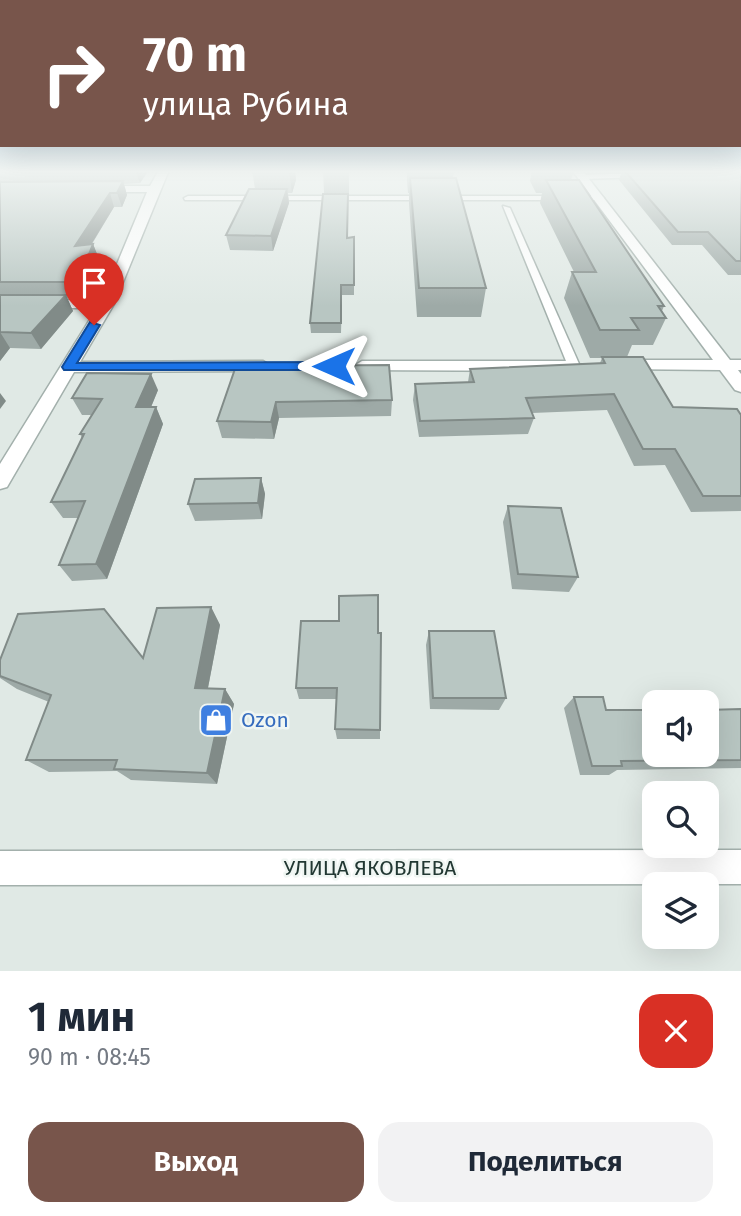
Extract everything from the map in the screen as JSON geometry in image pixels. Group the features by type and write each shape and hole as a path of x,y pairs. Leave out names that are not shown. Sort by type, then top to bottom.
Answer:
{"street":[{"path":"0,481 107,304 143,215"},
{"path":"614,215 733,365 741,386"},
{"path":"0,304 107,304"},
{"path":"342,366 733,365"},
{"path":"69,367 287,366"},
{"name":"УЛИЦА ЯКОВЛЕВА","path":"0,868 741,867"}],"lane":[{"path":"510,215 587,366"}],"building":[{"path":"0,215 95,215 75,246 93,244 78,282 0,282"},
{"path":"236,215 278,215 271,236 226,235"},
{"path":"321,215 348,215 347,238 354,237 354,285 341,285 341,323 310,323"},
{"path":"413,215 466,215 486,288 419,288"},
{"path":"565,215 603,215 664,306 658,306 666,318 631,318 639,330 600,330 572,272 596,272"},
{"path":"663,215 741,215 741,261 736,261 708,232 678,232"},
{"path":"0,295 66,295 31,333 0,332"},
{"path":"602,357 643,357 673,407 737,409 741,415 741,496 703,496 675,449 643,449 614,394 526,398 534,418 420,421 415,384 474,382 470,369 605,363"},
{"path":"389,365 392,400 276,402 271,422 217,421 236,366"},
{"path":"87,373 151,374 136,407 156,407 96,564 59,565 85,501 51,502 84,434 80,434 102,399 72,398"},
{"path":"261,478 258,503 188,504 195,479"},
{"path":"508,506 561,508 578,577 518,574"},
{"path":"378,595 378,633 381,633 380,730 335,729 337,688 296,688 301,621 339,621 339,596"},
{"path":"211,607 195,688 225,689 207,773 114,769 117,760 26,760 51,695 0,676 0,660 18,614 104,609 143,658 157,608"},
{"path":"429,631 494,631 506,698 433,698"},
{"path":"574,697 603,697 606,710 642,710 642,761 621,761 622,766 592,766"},
{"path":"741,709 741,760 719,760 719,710"}],"place":[{"name":"Ozon","path":"216,720"}],"route":[{"path":"94,325 69,367 334,366"}]}
